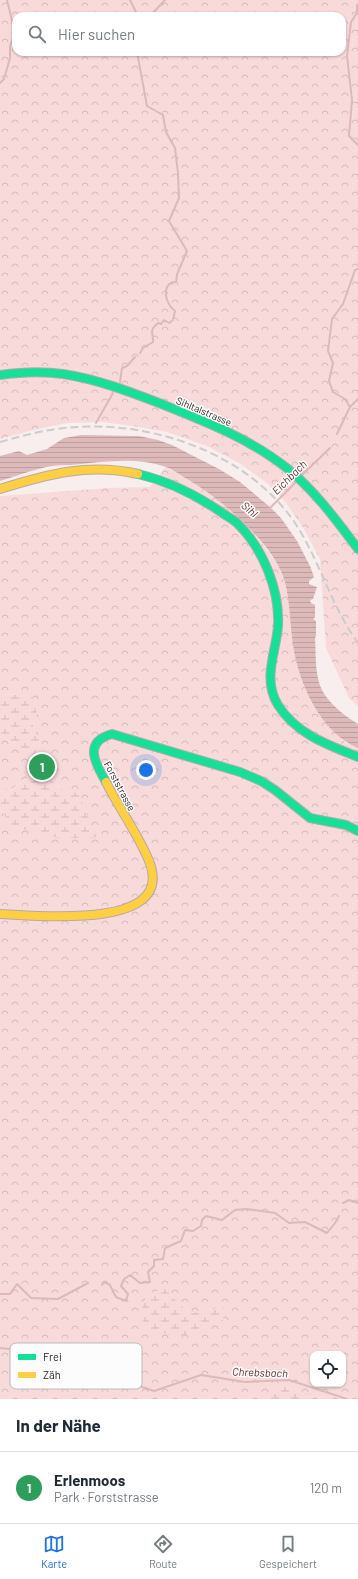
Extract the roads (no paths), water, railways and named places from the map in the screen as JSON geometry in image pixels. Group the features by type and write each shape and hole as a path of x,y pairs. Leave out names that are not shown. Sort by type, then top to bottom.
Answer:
{"street":[{"name":"Sihltalstrasse","path":"0,375 23,372 77,376 109,385 179,411 223,430 254,446 284,466 314,493 331,512 358,549"},
{"path":"0,489 59,473 93,468 114,469 140,474 165,482 191,494 238,523 251,541 273,586 278,623 272,651 270,675 272,692 279,706 289,720 302,732 358,757"},
{"name":"Forststrasse","path":"0,914 96,916 126,909 139,904 146,897 153,884 152,869 141,844 96,762 93,753 95,743 102,736 112,734 240,772 261,781 276,790 310,818 346,825 358,831"}],"water":[{"name":"Sihl","path":"81,435 139,436 172,445 219,469 240,482 281,518 297,541 310,566 314,577 309,581 309,584 317,587 313,599 310,600 311,603 315,605 315,617 313,619 316,621 316,663 320,685 323,692 333,705 358,724 358,748 345,741 322,719 306,691 296,660 285,582 278,564 254,533 212,496 197,485 168,468 155,464 131,461 106,461 52,466 0,481 0,456 19,451 27,455 47,449 64,438"}],"waterway":[{"path":"7,0 12,21"},
{"path":"130,0 136,12"},
{"path":"154,12 165,0"},
{"path":"357,5 357,13 351,22 347,56 352,100 349,136 358,145"},
{"path":"0,83 4,79 10,58 10,46 12,41"},
{"path":"138,56 147,106 163,115 166,132 175,148 179,198 169,221 187,251 177,273 176,282 169,284 166,290 167,301 175,311 173,320 169,323 164,320 161,324 158,323 152,330 153,342 143,348 140,353"},
{"path":"350,407 345,399 333,392 329,381 333,363 328,351 332,319 343,304 355,270 358,269"},
{"path":"120,382 122,368 127,366 135,357"},
{"path":"96,423 113,393"},
{"name":"Eichbach","path":"337,434 350,407 358,399"},
{"name":"Eichbach","path":"301,476 330,448"},
{"name":"Eichbach","path":"269,509 297,481"},
{"path":"343,1203 349,1200 358,1203"},
{"path":"102,1285 104,1282 110,1285 116,1297 126,1301 128,1294 121,1286 124,1279 130,1275 140,1283 150,1282 148,1272 154,1266 154,1260 163,1259 165,1248 181,1241 185,1230 193,1231 201,1226 202,1220 206,1216 222,1220 235,1210 246,1209 275,1213 289,1223 305,1222 327,1233 339,1216"},
{"path":"0,1294 10,1294 17,1284 31,1298 58,1299 88,1283"},
{"name":"Chrebsbach","path":"0,1348 10,1349"},
{"name":"Chrebsbach","path":"142,1387 154,1391 201,1375 245,1382 289,1380 347,1399"}],"railway":[{"path":"0,442 48,430 77,427 107,427 138,430 169,437 199,448 227,461 253,479 276,499 295,523 312,553 340,614 358,643"}],"place":[{"name":"Erlenmoos","path":"42,767"}]}
